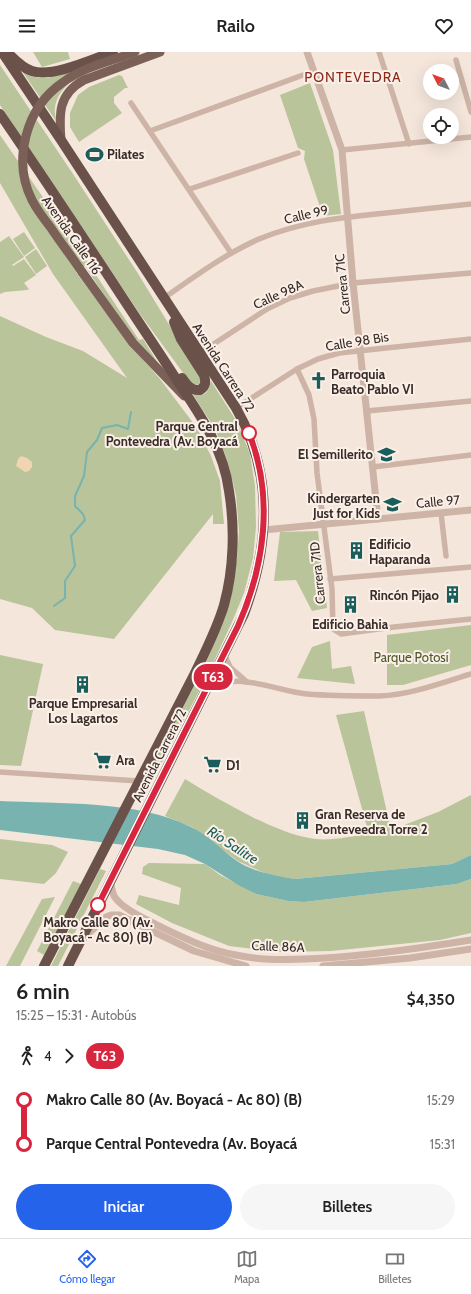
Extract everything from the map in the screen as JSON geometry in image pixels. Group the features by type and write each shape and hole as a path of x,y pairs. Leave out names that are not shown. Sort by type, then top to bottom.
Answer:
{"highway":[{"name":"Avenida Carrera 72","path":"2,52 236,408 249,433 258,458 263,492 264,530 259,563 244,614 68,966"},
{"path":"7,52 25,68 45,73 57,71 113,52"},
{"name":"Avenida Carrera 72","path":"0,114 195,408 218,450 223,463 229,490 232,541 228,587 224,605 214,632 194,675 45,963"},
{"path":"152,342 177,369 190,388 197,390 203,388 206,381 204,375 182,339 164,298"}],"main road":[{"name":"Avenida Calle 116","path":"135,52 86,70 62,83 50,94 36,112 25,139 23,150 23,170 31,198 133,343 195,408"},
{"path":"61,140 61,110 67,93 73,87 84,80 160,52"}],"street":[{"name":"Carrera 71C","path":"307,52 342,150 353,283 378,519"},
{"path":"379,52 409,144"},
{"path":"456,60 471,112"},
{"path":"150,131 314,71"},
{"path":"131,103 190,189 231,253"},
{"path":"342,150 471,137"},
{"path":"190,189 298,153"},
{"name":"Calle 99","path":"164,298 231,253 277,232 324,220 471,204"},
{"name":"Calle 98A","path":"200,353 267,309 284,301 313,291 353,283 471,273"},
{"name":"Calle 98 Bis","path":"236,408 298,369 318,359 339,353 361,350 471,339"},
{"name":"Carrera 71D","path":"298,369 309,395 314,419 317,473 330,579 333,628 336,632 341,634 471,619"},
{"path":"367,411 471,401"},
{"path":"373,467 471,455"},
{"name":"Calle 97","path":"264,530 471,510"},
{"path":"441,513 446,556"},
{"path":"330,579 471,567"},
{"path":"224,654 230,667 247,682"},
{"path":"206,690 222,683 247,682 305,694 398,695 471,674"},
{"path":"0,772 139,781"},
{"name":"Calle 86A","path":"110,881 115,897 124,906 147,920 194,942 222,952 250,958 321,964 471,940"},
{"name":"Calle 86A","path":"80,942 106,917 116,914 194,951 246,966"},
{"name":"Calle 86A","path":"329,963 410,958 471,949"}],"green space":[{"path":"33,52 68,52 70,59 42,67"},
{"path":"97,62 77,76 60,94 55,110 56,121 22,71 38,78 48,78"},
{"path":"0,65 137,272 198,372 201,380 199,384 194,385 189,381 140,314 0,105"},
{"path":"119,75 122,76 128,88 125,88 114,97 114,103 122,113 79,142 70,127 70,113 78,95 89,87"},
{"path":"310,83 333,150 341,214 323,216 304,159 305,151 298,148 280,95"},
{"path":"0,135 139,340 143,339 161,368 140,345 120,319 85,266 76,272 125,339 160,379 197,428 211,456 220,481 224,524 213,524 213,514 114,639 55,630 32,608 0,599 0,316 46,337 83,351 127,378 53,274 0,183"},
{"path":"24,232 35,248 24,256 13,239"},
{"path":"9,236 24,257 12,265 13,266 24,259 36,275 24,283 29,289 0,294 0,242"},
{"path":"36,249 47,266 36,274 25,257"},
{"path":"211,381 237,422 250,454 255,486 256,527 253,558 244,593 232,622 208,674 147,791 141,788 204,667 225,618 237,559 239,531 236,495 227,459 215,429 192,393 203,395 209,389"},
{"path":"318,531 327,608 312,611 296,580 274,581 280,532"},
{"name":"Parque Potosí","path":"471,625 471,665 403,685 387,685 387,635"},
{"path":"330,641 332,669 351,666 355,684 297,678 312,647"},
{"path":"0,655 43,664 21,766 0,765"},
{"path":"364,711 391,830 438,812 471,795 471,855 452,864 295,879 269,875 238,861 192,827 165,816 185,779 254,818 299,836 315,839 329,839 369,834 336,715"},
{"path":"0,839 52,845 68,852 56,873 44,884 0,879"},
{"path":"149,863 205,864 220,875 256,894 288,901 304,902 457,884 471,879 471,933 440,940 331,951 280,952 229,946 172,923 136,904 139,895 179,905 181,888 142,874 143,867"},
{"path":"100,869 106,871 58,966 51,966"},
{"path":"73,881 81,884 44,955 37,951"},
{"path":"55,897 20,966 6,966 42,899"}],"sand":[{"path":"21,456 32,462 32,467 29,471 25,472 16,466 18,459"}],"water":[{"path":"0,801 97,805 147,812 170,818 197,830 244,865 265,873 287,878 295,879 452,864 471,855 471,879 457,884 304,902 288,901 256,894 238,885 205,864 185,855 158,849 0,830"}],"waterway":[{"path":"54,606 65,598 65,581 75,566 71,536 85,520 83,514 75,506 75,496 84,476 87,452 97,440 102,428 117,425 128,429 131,412"}],"bus line":[{"name":"T63","path":"98,905 244,614 252,591 262,550 264,530 262,477 258,458 249,433"}],"place":[{"name":"Pilates","path":"94,154"},
{"name":"Parroquia Beato Pablo VI","path":"318,381"},
{"name":"Parque Central Pontevedra (Av. Boyacá","path":"249,433"},
{"name":"El Semillerito","path":"386,454"},
{"name":"Kindergarten Just for Kids","path":"393,505"},
{"name":"Edificio Haparanda","path":"356,551"},
{"name":"Rincón Pijao","path":"452,595"},
{"name":"Edificio Bahia","path":"350,605"},
{"name":"Parque Empresarial Los Lagartos","path":"83,684"},
{"name":"Ara","path":"103,760"},
{"name":"D1","path":"213,765"},
{"name":"Gran Reserva de Ponteveedra Torre 2","path":"302,821"},
{"name":"Makro Calle 80 (Av. Boyacá - Ac 80) (B)","path":"98,905"}],"district":[{"name":"PONTEVEDRA","path":"353,77"}],"water label":[{"name":"Río Salitre","path":"233,845"}]}
